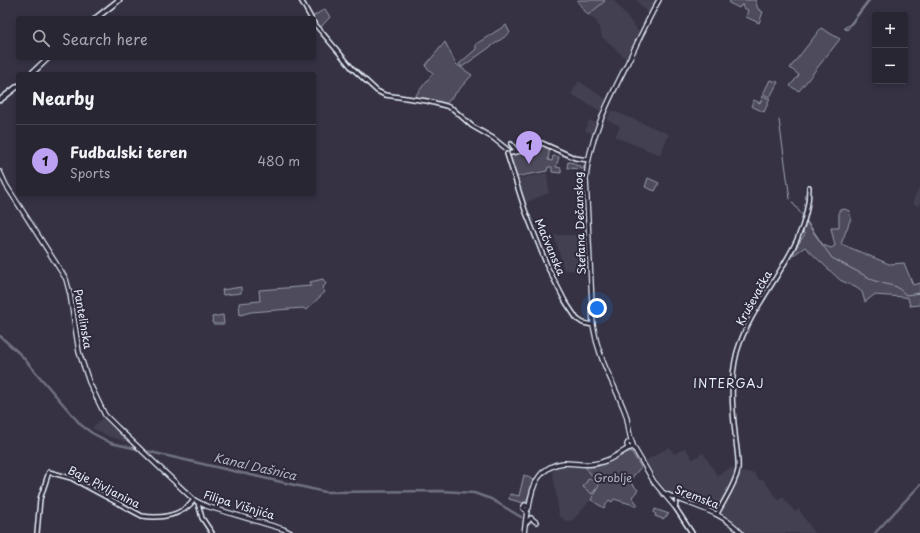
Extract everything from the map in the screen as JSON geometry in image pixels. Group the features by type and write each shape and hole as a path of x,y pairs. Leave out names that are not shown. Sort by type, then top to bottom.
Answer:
{"main road":[{"path":"99,16 120,0"},
{"name":"Stefana Dečanskog","path":"659,0 639,38 596,131 588,160 586,199 592,325 599,356 625,411 631,433 630,445 639,457 648,474 675,506"},
{"path":"32,72 46,60"},
{"path":"0,102 16,88"},
{"name":"Pantelinska","path":"0,172 6,185 66,279 70,294 79,352 89,382 100,405 111,421 149,456"},
{"path":"524,533 527,519 527,506 536,480 550,467 564,464 598,463 620,454 630,445"},
{"name":"Filipa Višnjića","path":"149,456 198,503 270,524 291,533"},
{"name":"Sremska","path":"664,494 717,514 734,525 741,533"},
{"path":"527,519 531,518 536,522"}],"street":[{"path":"301,0 310,16"},
{"path":"316,25 352,68 377,91 384,95 427,101 446,106 472,126 502,145 509,152 526,150 536,144 544,143 575,158 588,160"},
{"path":"511,144 517,150"},
{"name":"Mačvanska","path":"509,152 508,162 527,216 553,278 577,319 583,323 592,325"},
{"name":"Kruševačka","path":"717,514 734,482 738,470 732,403 732,382 738,352 749,321 800,235 806,213 809,187"},
{"name":"Baje Pivljanina","path":"37,533 40,499 49,472 71,478 142,516 154,517 176,514 185,509 194,500"},
{"path":"677,499 675,506 692,533"},
{"path":"198,503 202,518 212,533"}],"shaded area":[{"path":"604,0 614,0 639,32 626,59 602,37 597,22 588,15"},
{"path":"636,0 657,0 649,14"},
{"path":"579,81 607,100 602,112 571,94"},
{"path":"611,110 669,134 660,155 615,137 620,126 607,120"},
{"path":"589,120 597,124 593,134 585,131"},
{"path":"547,173 549,193 524,203 516,179"},
{"path":"920,186 920,207 912,203"},
{"path":"554,235 586,235 587,271 564,270"},
{"path":"104,416 130,441 129,442 110,437 92,428"},
{"path":"669,447 674,454 685,448 693,459 703,453 717,475 731,468 735,469 734,478 718,508 688,500 669,492 662,486 645,461"},
{"path":"564,466 585,467 599,484 591,500 573,520 566,521 558,515 559,513 552,469"},
{"path":"740,472 754,473 760,481 763,479 778,500 783,497 795,512 799,509 814,533 744,533 722,514"}],"green space":[{"path":"730,0 755,0 758,9 763,12 759,23 746,17 748,10 742,7 743,5 739,8 729,3"},
{"path":"868,0 870,0 847,30 844,28 850,24"},
{"path":"577,1 605,1 588,15"},
{"path":"325,9 330,17 320,28 316,23 316,16 314,16"},
{"path":"506,25 510,33 462,67 459,64 476,49 476,44"},
{"path":"821,28 840,39 799,91 790,86 799,75 790,68"},
{"path":"445,42 456,64 472,75 446,104 416,98 416,95 433,73 425,66"},
{"path":"770,80 778,82 770,97 763,94"},
{"path":"763,96 770,99 764,112 751,106 754,100 760,103"},
{"path":"544,145 550,147 548,160 552,161 553,156 559,157 556,167 561,168 561,173 552,172 552,167 548,167 547,171 515,177 510,161 511,154 524,152 537,146"},
{"path":"568,162 585,167 585,169 567,168"},
{"path":"648,178 659,183 655,191 645,187"},
{"path":"845,209 849,211 851,218 841,244 889,264 904,263 913,285 920,283 920,305 910,306 908,298 904,297 874,295 865,302 862,292 840,280 805,247 792,256 792,253 805,234 803,232 806,220 823,245 831,248 835,246 831,228 839,228 839,210"},
{"path":"323,279 326,284 322,288 325,292 306,310 303,308 251,312 240,315 239,303 260,301 259,290 311,286 310,282"},
{"path":"241,287 241,293 223,295 222,290"},
{"path":"223,315 224,324 213,324 212,317"},
{"name":"Groblje","path":"631,451 641,467 629,481 638,490 632,497 638,505 637,506 614,499 612,502 609,500 604,508 591,500 599,484 585,467 604,464"},
{"path":"524,475 534,480 527,500 523,503 509,499 510,494 519,496"},
{"path":"589,478 599,485 592,494 583,487"},
{"path":"655,509 669,514 663,519 655,516"}],"waterway":[{"path":"779,120 790,199"},
{"path":"792,202 802,215"},
{"path":"806,222 832,258 875,281 897,287 906,295 920,293"},
{"name":"Kanal Dašnica","path":"0,336 21,355 81,425 92,433 111,443 325,492 441,491 474,493 491,499 521,517"},
{"name":"Kanal Dašnica","path":"875,533 920,485"}],"place":[{"name":"Fudbalski teren","path":"529,164"}],"district":[{"name":"INTERGAJ","path":"729,384"}]}
